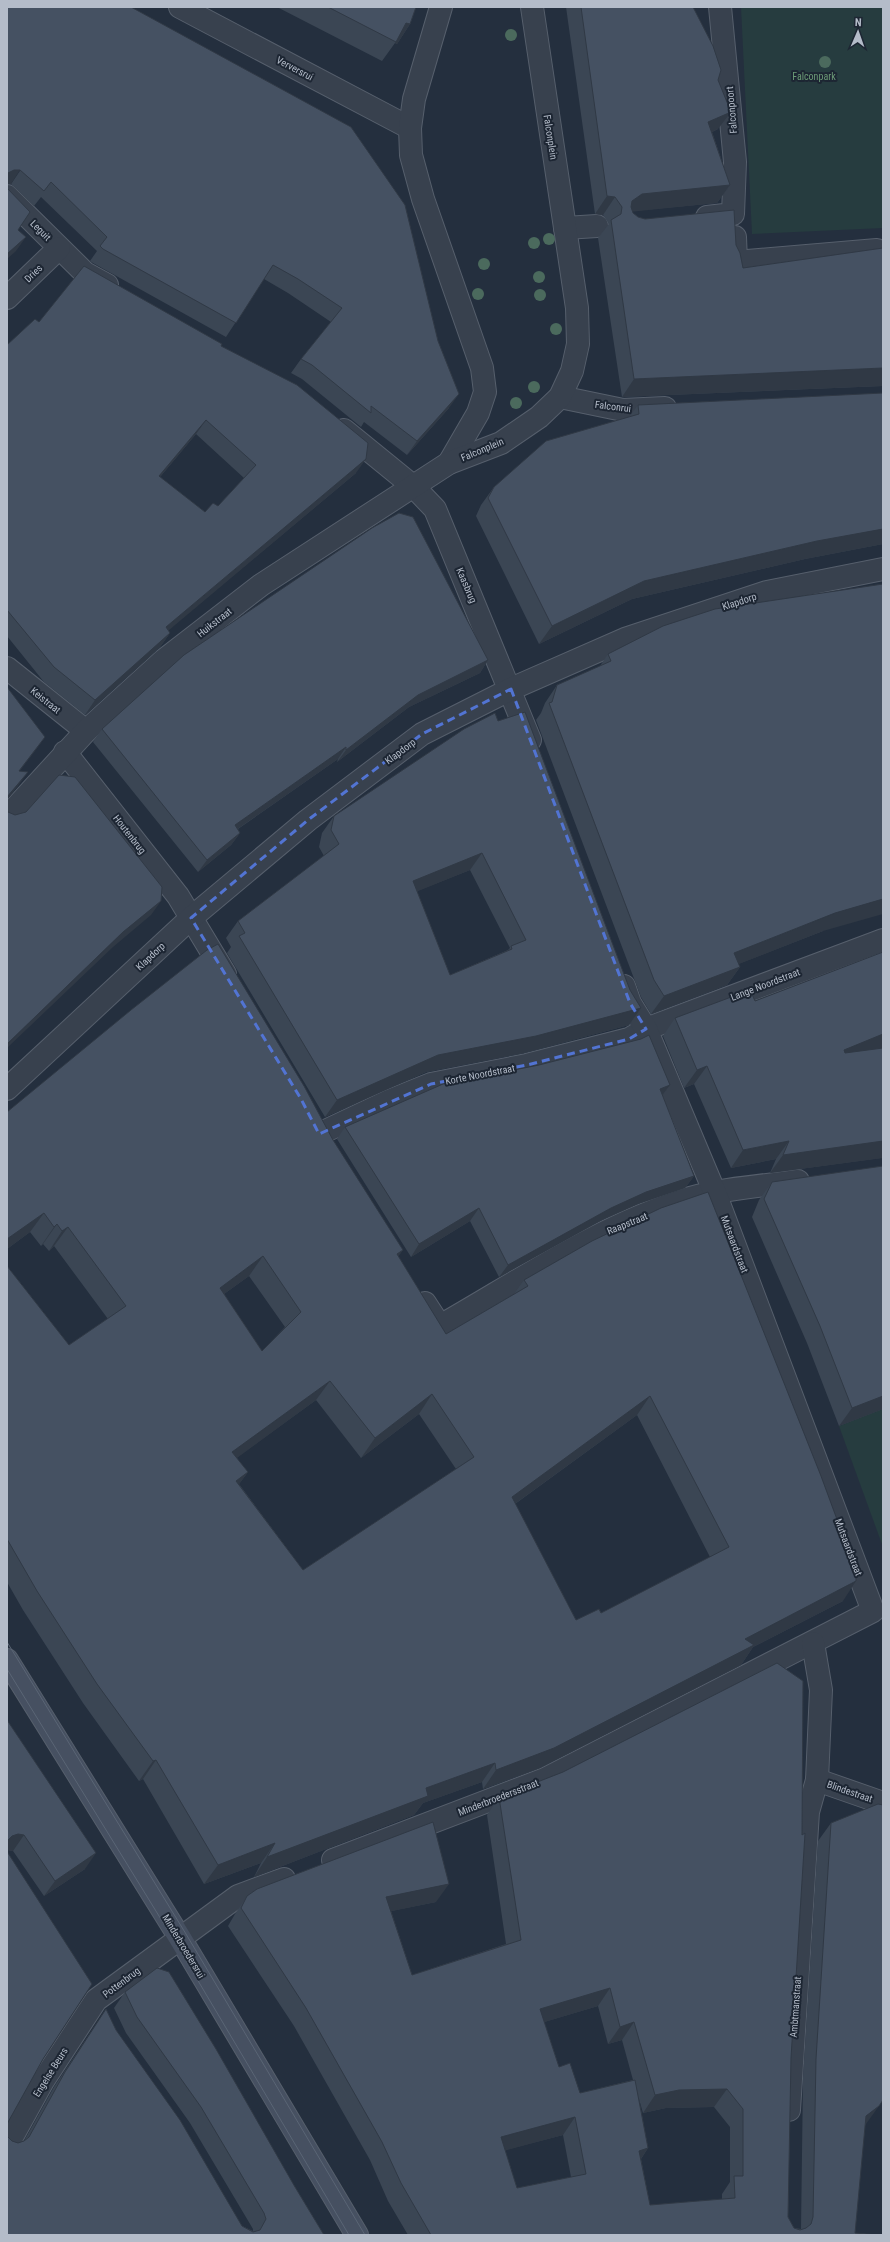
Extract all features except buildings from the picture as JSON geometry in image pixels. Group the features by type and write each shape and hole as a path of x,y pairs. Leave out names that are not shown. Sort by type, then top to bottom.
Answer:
{"street":[{"name":"Verversrui","path":"180,7 410,128"},
{"name":"Falconplein","path":"441,7 420,73 414,99 410,128 411,155 416,178 482,368 485,392 478,413 449,463"},
{"name":"Falconplein","path":"449,463 501,443 539,417 560,397 572,371 578,344 576,308 532,7"},
{"name":"Falconpoort","path":"720,7 735,162 733,214 736,262 880,250"},
{"name":"Leguit","path":"7,196 85,273 127,296"},
{"path":"686,219 733,214"},
{"path":"565,228 596,226"},
{"name":"Dries","path":"7,298 59,248"},
{"name":"Falconrui","path":"560,397 623,410 686,407"},
{"name":"Kaasbrug","path":"330,418 414,487 436,509 511,689"},
{"name":"Huikstraat","path":"7,817 65,752 86,731 164,660 261,586 449,463"},
{"name":"Klapdorp","path":"7,1089 191,918 308,820 422,734 511,689 625,639 767,592 883,569"},
{"name":"Keistraat","path":"7,668 86,731"},
{"path":"511,689 539,762"},
{"name":"Houtenbrug","path":"65,752 178,896 236,992"},
{"name":"Lange Noordstraat","path":"646,1029 883,940"},
{"name":"Mutsaardstraat","path":"616,967 630,1003 646,1029 715,1193 873,1611 812,1643"},
{"name":"Korte Noordstraat","path":"319,1134 389,1100 431,1084 535,1063 629,1039 646,1029"},
{"path":"309,1113 330,1153"},
{"name":"Raapstraat","path":"414,1286 440,1326 607,1230 690,1198 814,1179"},
{"path":"812,1643 821,1690 817,1780"},
{"name":"Minderbroedersstraat","path":"180,1938 238,1896 545,1779 812,1643"},
{"name":"Minderbroedersrui","path":"7,1660 180,1938 357,2235"},
{"name":"Blindestraat","path":"817,1780 883,1803"},
{"name":"Ambtmanstraat","path":"788,2128 808,1812 817,1780"},
{"name":"Pottenbrug","path":"84,1981 96,2000 180,1938"},
{"path":"96,2000 106,2020"},
{"name":"Engelse Beurs","path":"7,2146 43,2081 96,2000"}],"highlighted area":[{"path":"511,689 630,1003 646,1029 629,1039 527,1065 431,1084 319,1134 301,1099 191,918 308,820 422,734"}],"green space":[{"name":"Falconpark","path":"741,7 883,7 883,228 752,234"},
{"path":"883,1389 883,1547 839,1426 882,1409"}],"tram line":[{"path":"7,1642 186,1934 365,2235"},
{"path":"7,1669 175,1942 349,2235"}]}
